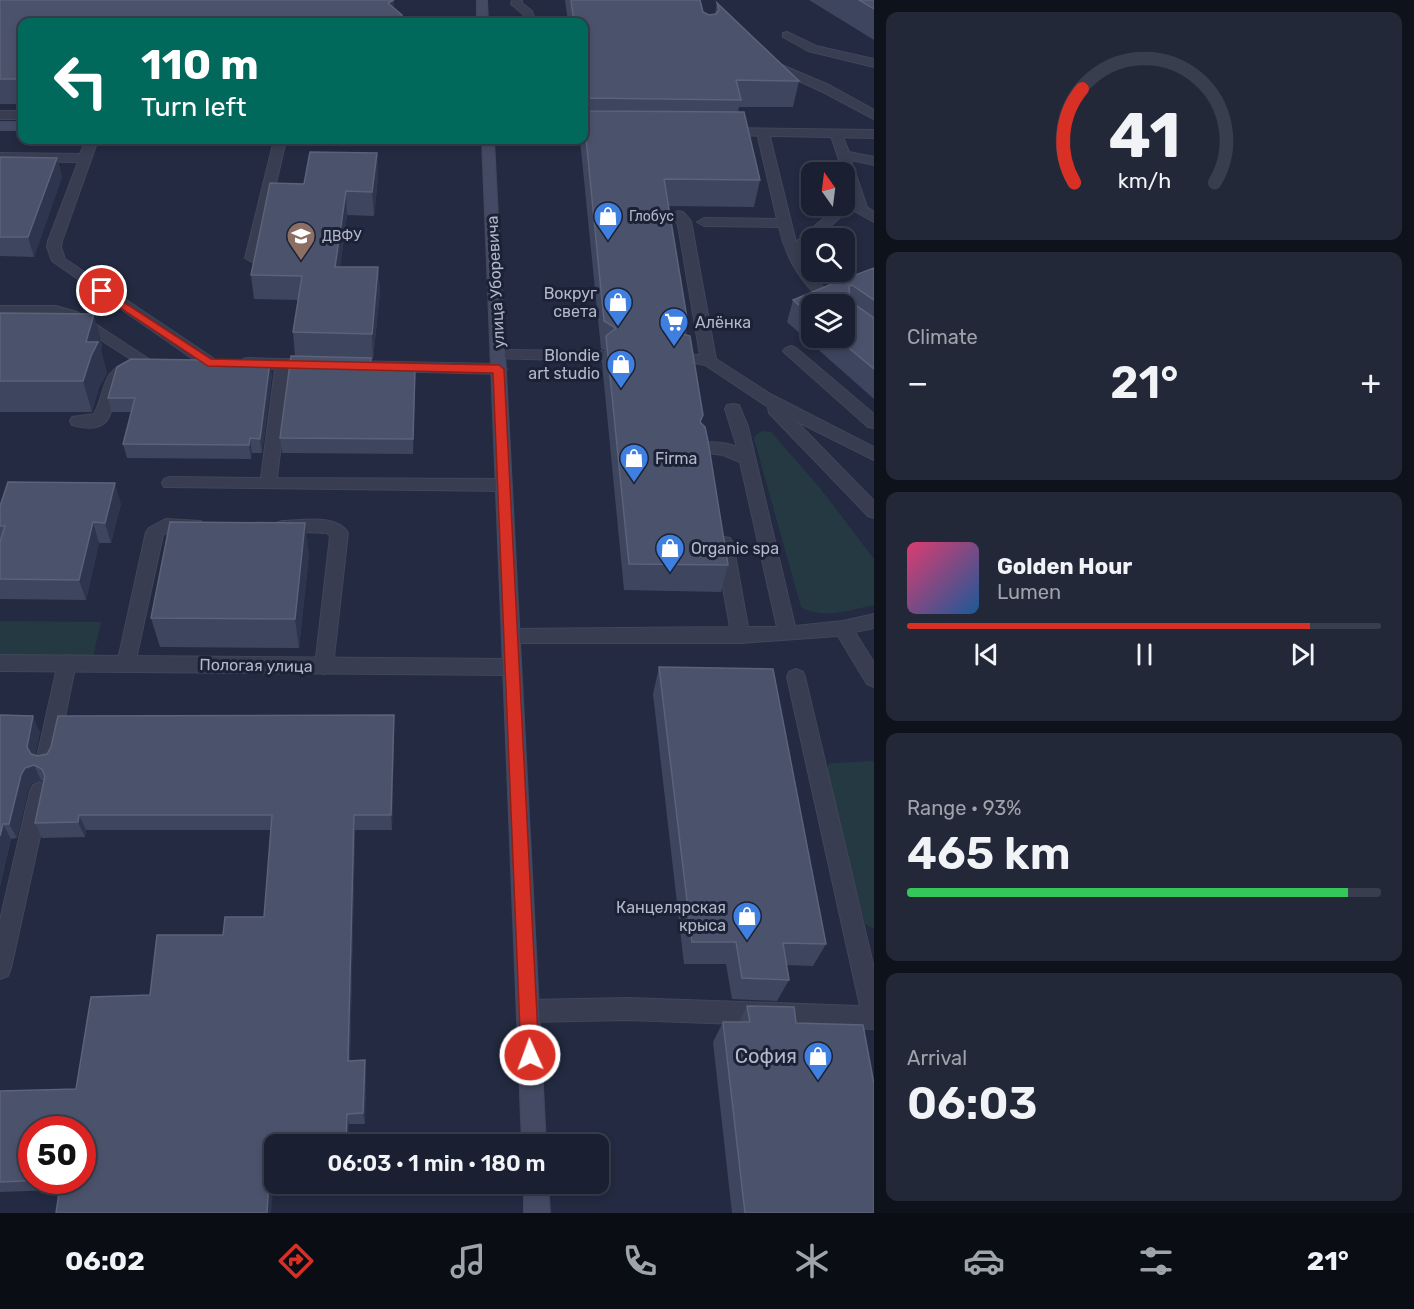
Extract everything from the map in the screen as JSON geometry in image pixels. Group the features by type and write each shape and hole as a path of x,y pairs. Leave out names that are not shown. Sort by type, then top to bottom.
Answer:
{"main road":[{"path":"482,0 483,18"},
{"path":"0,126 18,126"},
{"name":"улица Уборевича","path":"488,144 534,1134"},
{"path":"536,1194 537,1213"}],"street":[{"path":"517,0 517,4 528,13 530,18"},
{"path":"787,35 812,50 874,63"},
{"path":"760,60 816,84 874,115"},
{"path":"0,115 18,115"},
{"path":"715,132 874,134"},
{"path":"763,133 792,253 822,294"},
{"path":"836,133 861,209 874,218"},
{"path":"90,144 55,241 54,247 58,261 219,362"},
{"path":"252,258 279,144"},
{"path":"843,156 874,161"},
{"path":"0,157 85,158"},
{"path":"792,253 856,197"},
{"path":"678,215 685,225 709,361"},
{"path":"704,222 785,223"},
{"path":"0,311 56,311 72,315 147,363"},
{"path":"790,351 874,423"},
{"path":"78,421 94,421 102,416 112,378 118,372 134,364 498,362 602,356"},
{"path":"684,357 709,361 766,399 874,454"},
{"path":"268,484 283,364"},
{"path":"766,399 874,512"},
{"path":"733,409 788,634"},
{"path":"704,448 726,449 747,459"},
{"path":"171,483 504,485"},
{"path":"126,664 155,532 166,525 213,526"},
{"path":"721,525 741,636"},
{"path":"260,526 330,527 339,533 324,666"},
{"path":"511,636 741,636 843,628 874,621"},
{"path":"843,628 874,679"},
{"name":"Пологая улица","path":"0,663 512,667"},
{"path":"46,761 67,663"},
{"path":"528,1011 628,1009 874,1017 866,945 796,677"},
{"path":"0,968 39,791"}],"shaded area":[{"path":"763,431 771,432 820,488 874,559 874,605 827,613 809,611 801,607 754,439"},
{"path":"0,621 101,622 93,657 0,655"},
{"path":"874,761 874,929 865,924 825,770 830,763"}],"building":[{"path":"0,0 394,0 388,3 402,15 402,18 18,18 18,74 16,79 0,79"},
{"path":"571,0 700,0 703,12 709,15 716,14 719,10 717,3 799,81 736,80 741,100 588,98 588,18 573,18"},
{"path":"859,0 874,0 874,9"},
{"path":"588,111 744,112 760,180 664,179 688,324 683,325 679,330 690,336 703,415 700,422 705,427 708,441 728,565 629,564 606,336 616,328 604,321 587,144"},
{"name":"ДВФУ","path":"310,152 377,153 372,192 346,191 335,267 378,267 372,334 293,332 302,276 251,275 270,183 304,184"},
{"path":"0,157 57,158 28,237 0,237"},
{"path":"874,268 874,300 852,285 849,286 850,294 807,294 834,283 855,282 855,275"},
{"path":"801,297 801,307 793,300"},
{"path":"855,305 874,318 874,369 849,348 855,348"},
{"path":"0,313 94,314 86,342 98,342 83,381 0,381"},
{"path":"291,356 371,358 370,369 415,369 413,439 280,438"},
{"path":"131,359 270,361 260,439 250,438 249,445 123,444 135,398 108,398 117,367"},
{"path":"8,482 115,483 105,523 93,522 79,580 0,579 0,542 5,526 0,526 0,506"},
{"path":"170,522 305,523 295,619 151,618"},
{"path":"659,667 773,669 826,944 783,943 789,980 742,978 736,942 692,942"},
{"path":"0,715 33,716 27,747 31,754 38,756 47,754 51,747 58,716 394,715 391,815 354,815 348,1061 365,1060 363,1113 347,1114 346,1134 264,1134 264,1194 268,1194 267,1213 56,1213 59,1194 96,1194 96,1116 18,1116 18,1181 0,1182 0,1091 76,1089 91,997 150,995 157,935 223,935 225,917 264,917 272,815 79,815 78,822 35,823 45,776 42,769 34,765 25,768 21,775 9,824 3,824 0,836"},
{"path":"747,1006 794,1007 796,1023 863,1025 874,1084 874,1213 745,1213 723,1022 750,1022"}],"place":[{"name":"Глобус","path":"608,242"},
{"name":"ДВФУ","path":"301,262"},
{"name":"Вокруг света","path":"618,328"},
{"name":"Алёнка","path":"674,348"},
{"name":"Blondie art studio","path":"621,390"},
{"name":"Firma","path":"634,484"},
{"name":"Organic spa","path":"670,574"},
{"name":"Канцелярская крыса","path":"747,942"},
{"name":"София","path":"818,1082"}],"route":[{"path":"102,291 208,362 499,369 530,1055"}]}
